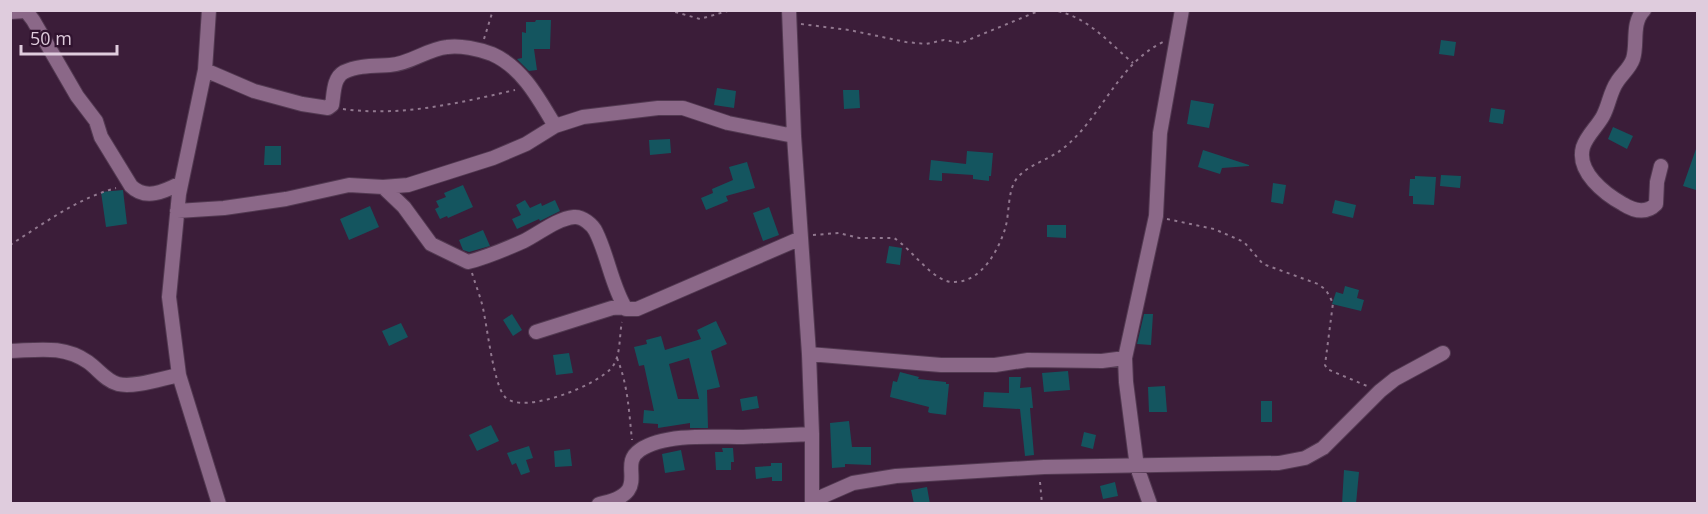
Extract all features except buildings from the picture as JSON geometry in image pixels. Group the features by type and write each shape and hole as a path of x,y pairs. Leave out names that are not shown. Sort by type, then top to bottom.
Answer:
{"street":[{"path":"210,10 205,70 181,183 169,297 179,375 219,504"},
{"path":"1150,504 1137,467 1125,358 1156,216 1160,133 1182,10"},
{"path":"1644,10 1637,23 1633,60 1614,88 1604,115 1587,138 1582,154 1583,162 1592,180 1621,204 1633,210 1649,209 1656,204 1657,182 1661,166"},
{"path":"10,12 26,11 33,20 77,96 96,121 101,137 136,191 157,194 181,183"},
{"path":"789,16 794,136 809,354 812,502 834,490 867,479 1044,467 1279,463 1305,458 1323,448 1395,379 1443,352"},
{"path":"205,70 254,91 302,104 332,108 336,82 344,72 367,66 401,62 446,47 481,50 494,55 508,65 531,86 555,126"},
{"path":"177,211 224,208 349,185 383,187 408,185 493,158 526,144 555,126 583,117 658,108 683,108 728,123 794,136"},
{"path":"383,187 404,207 431,244 468,262 486,257 525,240 558,222 575,217 581,218 594,228 626,308"},
{"path":"536,332 612,308 636,309 801,237"},
{"path":"10,351 55,348 87,362 112,381 120,384 129,385 179,375"},
{"path":"809,354 941,365 995,365 1028,360 1101,361 1125,358"},
{"path":"599,504 623,497 632,483 631,461 639,450 654,443 687,438 812,434"}],"path":[{"path":"481,50 494,10"},
{"path":"668,10 704,19 730,10"},
{"path":"789,16 906,42 926,44 944,40 961,43 1041,10"},
{"path":"1051,10 1073,14 1133,63"},
{"path":"801,237 839,233 859,238 894,238 935,274 948,282 975,276 986,266 1005,229 1012,188 1018,177 1060,151 1084,129 1133,63 1152,47 1179,34"},
{"path":"332,108 365,112 396,111 449,105 531,86"},
{"path":"10,246 50,219 90,197 109,190 131,186"},
{"path":"1156,216 1214,229 1244,242 1263,264 1318,284 1326,290 1333,303 1325,365 1335,373 1380,391"},
{"path":"468,262 482,303 492,360 500,389 505,398 514,402 544,402 608,373 617,358 619,336 626,308"},
{"path":"617,358 628,391 634,456"},
{"path":"1042,504 1040,483 1044,467"}]}
